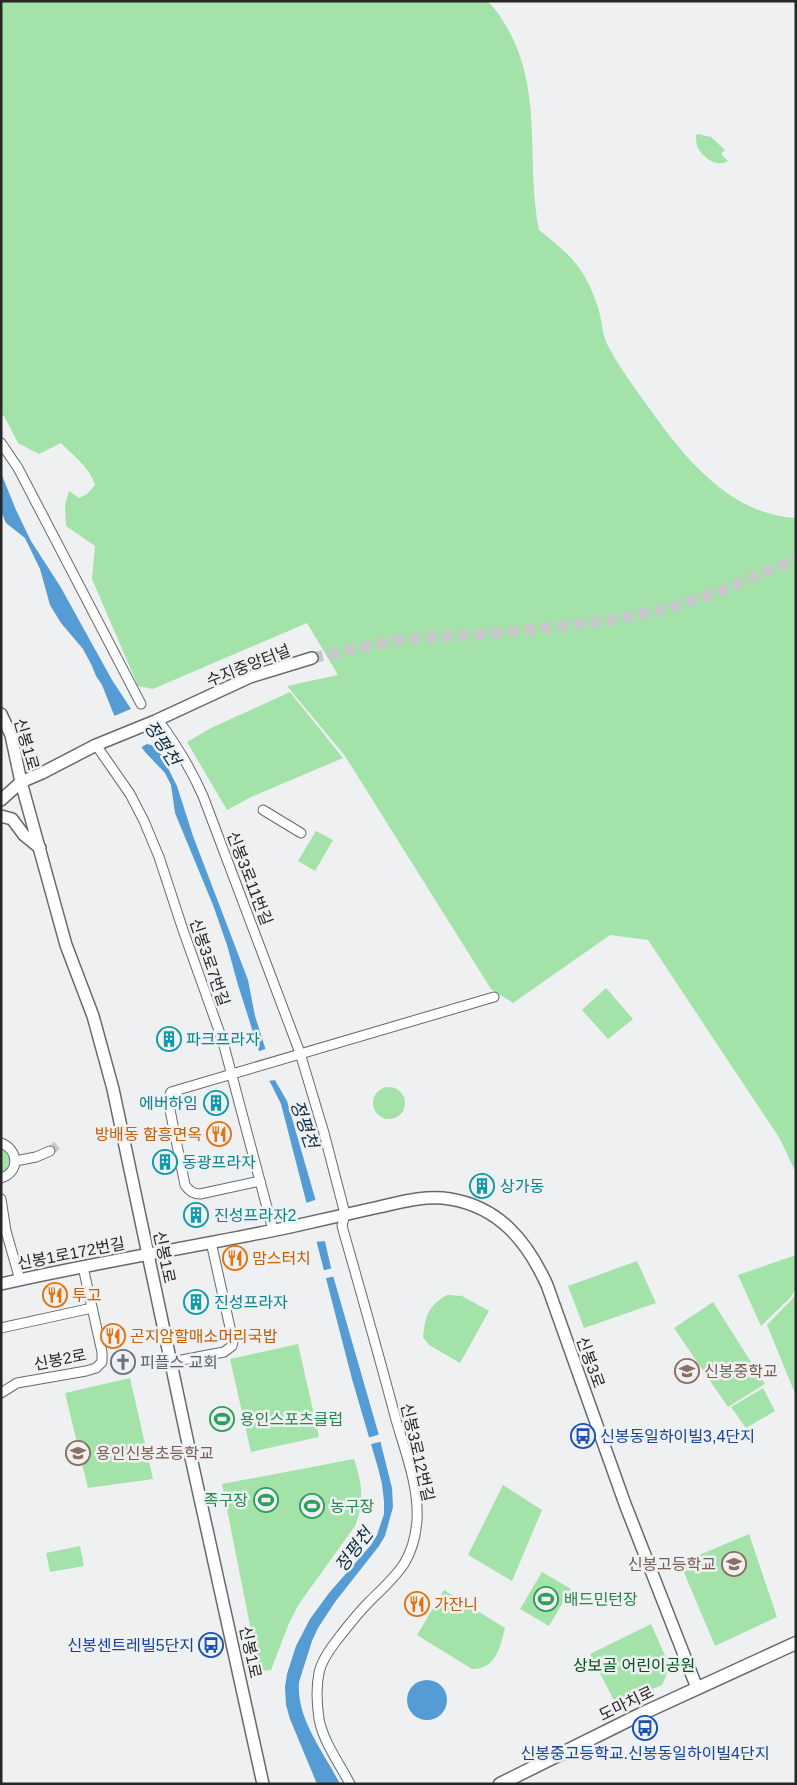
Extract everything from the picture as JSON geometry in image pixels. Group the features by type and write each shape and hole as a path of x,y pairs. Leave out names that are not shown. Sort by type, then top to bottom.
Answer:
{"main road":[{"name":"도마치로","path":"500,1784 697,1688 796,1643"}],"street":[{"path":"1,443 18,468 142,704"},
{"name":"수지중앙터널","path":"1,800 21,782 96,745 155,721 250,677 312,658"},
{"name":"신봉1로","path":"1,714 10,736 66,945 93,1016 113,1089 263,1784"},
{"name":"신봉3로11번길","path":"155,721 176,744 203,796 300,1053 324,1133 345,1214"},
{"name":"신봉3로7번길","path":"96,745 130,794 152,839 168,882 223,1042 273,1230"},
{"path":"263,810 301,833"},
{"path":"1,816 12,819 24,835 40,848"},
{"path":"260,1181 199,1194 188,1190 185,1185 168,1100 171,1092 232,1076 288,1056 494,997"},
{"path":"1,1143 10,1148 14,1153 15,1161 13,1170 1,1178"},
{"path":"15,1161 36,1157 50,1151"},
{"path":"1,1199 6,1231 20,1280"},
{"name":"신봉3로","path":"273,1230 414,1200 448,1199 483,1210 522,1240 540,1268 547,1285 625,1504 697,1688"},
{"name":"신봉3로12번길","path":"345,1214 342,1226 411,1475 417,1519 411,1551 396,1577 368,1603 346,1628 331,1648 319,1672 318,1697 320,1720 328,1742 350,1784"},
{"path":"148,1255 273,1230"},
{"path":"171,1362 224,1352 232,1346 233,1341 211,1242"},
{"name":"신봉1로172번길","path":"1,1284 148,1255"},
{"name":"신봉2로","path":"1,1394 17,1383 96,1368 102,1362 102,1352 83,1267"},
{"path":"1,1328 92,1308"}],"green space":[{"path":"1,1 487,1 502,19 513,39 522,62 527,85 531,109 535,206 539,230 569,256 583,274 594,297 607,344 627,377 663,427 693,464 730,495 750,506 772,514 796,518 796,1173 780,1139 648,940 610,935 513,1003 491,989 345,756 287,686 338,675 307,623 153,689 138,686 92,579 95,546 66,526 65,505 69,491 79,498 87,494 95,485 89,472 61,443 39,454 18,443 4,416 1,414"},
{"path":"696,135 711,137 725,150 721,154 728,161 715,163 707,158 697,146"},
{"path":"290,692 343,758 251,797 227,810 187,742 211,728"},
{"path":"316,831 333,840 315,871 298,861"},
{"path":"606,988 633,1019 608,1039 582,1010"},
{"path":"389,1087 401,1091 405,1103 401,1115 389,1119 377,1115 373,1103 377,1091"},
{"path":"1,1144 6,1145 14,1164 1,1177"},
{"path":"796,1255 796,1288 792,1296 761,1326 738,1275"},
{"path":"637,1261 656,1303 584,1328 568,1286"},
{"path":"796,1291 796,1396 767,1325 793,1298"},
{"path":"447,1295 462,1296 489,1311 460,1363 429,1345 423,1337 426,1317 436,1303"},
{"path":"713,1302 765,1384 728,1407 674,1328"},
{"path":"298,1344 319,1437 251,1452 230,1359"},
{"path":"130,1378 153,1479 88,1488 65,1393"},
{"path":"763,1388 775,1411 746,1428 731,1407"},
{"path":"354,1459 361,1492 360,1508 355,1526 299,1604 289,1623 271,1670 259,1671 222,1484"},
{"path":"503,1485 542,1510 512,1581 468,1555"},
{"path":"749,1534 777,1617 715,1646 680,1563"},
{"path":"80,1546 84,1566 50,1572 46,1553"},
{"name":"배드민턴장","path":"542,1572 571,1589 549,1626 520,1609"},
{"path":"444,1590 505,1628 499,1650 487,1665 472,1669 417,1635"},
{"name":"상보골 어린이공원","path":"651,1624 670,1667 662,1685 616,1704 590,1654"}],"water":[{"name":"정평천","path":"1,473 31,541 60,586 112,680 162,756 177,786 193,836 248,980 255,1016 276,1082 287,1101 315,1198 332,1272 378,1432 392,1488 393,1507 385,1536 335,1602 318,1628 299,1682 299,1696 306,1722 340,1784 317,1784 290,1719 286,1705 285,1687 296,1646 310,1619 329,1593 371,1545 377,1535 384,1514 382,1484 378,1468 352,1379 281,1104 267,1076 213,905 175,813 171,785 165,773 114,715 102,685 83,649 61,623 50,605 40,569 25,538 6,523 1,511"},
{"path":"427,1680 441,1686 447,1700 441,1714 427,1720 413,1714 407,1700 413,1686"}],"pier":[{"path":"133,708 159,747 147,744 138,749 132,738 112,717"},
{"path":"268,1048 278,1080 266,1081 257,1052"},
{"path":"318,1199 327,1241 313,1242 303,1204"},
{"path":"333,1268 335,1276 323,1279 321,1271"},
{"path":"381,1434 383,1441 368,1445 367,1438"}],"tunnel":[{"path":"312,658 397,640 509,632 611,620 666,609 721,591 796,559"},
{"path":"50,1151 60,1143"}],"place":[{"name":"파크프라자","path":"169,1039"},
{"name":"에버하임","path":"216,1103"},
{"name":"방배동 함흥면옥","path":"219,1134"},
{"name":"동광프라자","path":"165,1162"},
{"name":"상가동","path":"482,1186"},
{"name":"진성프라자2","path":"196,1215"},
{"name":"맘스터치","path":"235,1258"},
{"name":"투고","path":"55,1295"},
{"name":"진성프라자","path":"196,1302"},
{"name":"곤지암할매소머리국밥","path":"113,1336"},
{"name":"피플스 교회","path":"123,1362"},
{"name":"신봉중학교","path":"687,1371"},
{"name":"용인스포츠클럽","path":"222,1419"},
{"name":"신봉동일하이빌3,4단지","path":"583,1436"},
{"name":"용인신봉초등학교","path":"78,1453"},
{"name":"족구장","path":"266,1500"},
{"name":"농구장","path":"312,1506"},
{"name":"신봉고등학교","path":"734,1564"},
{"name":"배드민턴장","path":"546,1599"},
{"name":"가잔니","path":"417,1604"},
{"name":"신봉센트레빌5단지","path":"211,1645"},
{"name":"신봉중고등학교.신봉동일하이빌4단지","path":"645,1728"}]}
